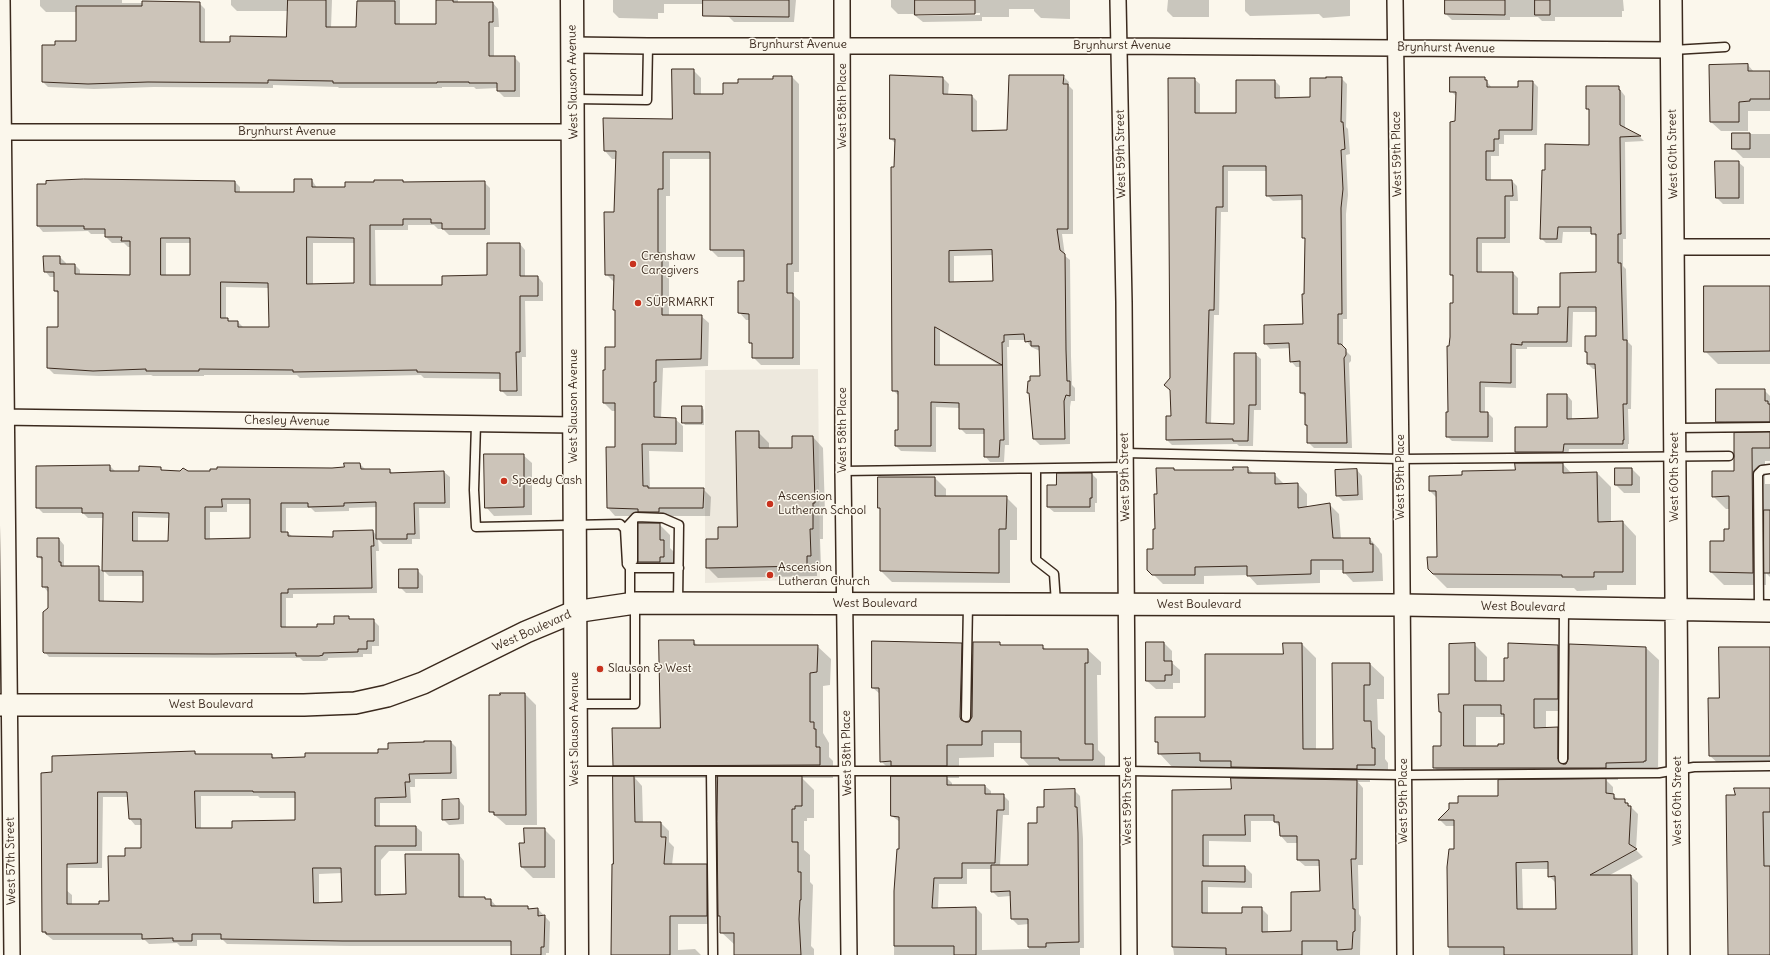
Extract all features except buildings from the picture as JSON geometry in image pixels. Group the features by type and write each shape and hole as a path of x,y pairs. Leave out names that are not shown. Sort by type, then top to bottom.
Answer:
{"main road":[{"name":"West Slauson Avenue","path":"572,0 574,132 576,955"}],"street":[{"name":"West 57th Street","path":"2,0 1,132 5,705 12,955"},
{"name":"West 58th Place","path":"842,0 843,471 846,604 849,955"},
{"name":"West 59th Street","path":"1118,0 1124,294 1129,955"},
{"name":"West 59th Place","path":"1395,0 1405,955"},
{"name":"West 60th Street","path":"1671,0 1679,955"},
{"name":"Brynhurst Avenue","path":"573,45 1118,46 1672,50"},
{"name":"Brynhurst Avenue","path":"1,132 574,132"},
{"path":"1673,247 1770,247"},
{"name":"Chesley Avenue","path":"3,417 574,425"},
{"name":"West Boulevard","path":"5,705 304,705 355,702 387,696 423,683 526,632 574,612 632,604 968,603 1402,605 1765,611"}],"lane":[{"path":"573,99 647,100 648,46"},
{"path":"1672,50 1725,47"},
{"path":"476,424 474,490 476,528 574,524 620,524 625,529 632,604 635,704 575,704"},
{"path":"1675,428 1770,428"},
{"path":"843,471 1036,469 1125,460 1729,456"},
{"path":"1036,469 1036,560 1054,574 1056,604"},
{"path":"1765,611 1758,474 1762,470 1770,470"},
{"path":"625,529 636,517 663,518 678,525 678,603"},
{"path":"628,566 633,561 633,522"},
{"path":"628,566 678,568"},
{"path":"966,717 968,603"},
{"path":"1563,759 1564,608"},
{"path":"576,771 1128,771 1404,775 1659,773 1677,769 1699,767 1770,766"},
{"path":"711,771 713,955"}],"shaded area":[{"path":"818,369 820,579 705,583 705,370"}],"place":[{"name":"Crenshaw Caregivers","path":"633,264"},
{"name":"SÜPRMARKT","path":"638,303"},
{"name":"Speedy Cash","path":"504,481"},
{"name":"Ascension Lutheran School","path":"770,504"},
{"name":"Ascension Lutheran Church","path":"770,575"},
{"name":"Slauson & West","path":"600,669"}]}
